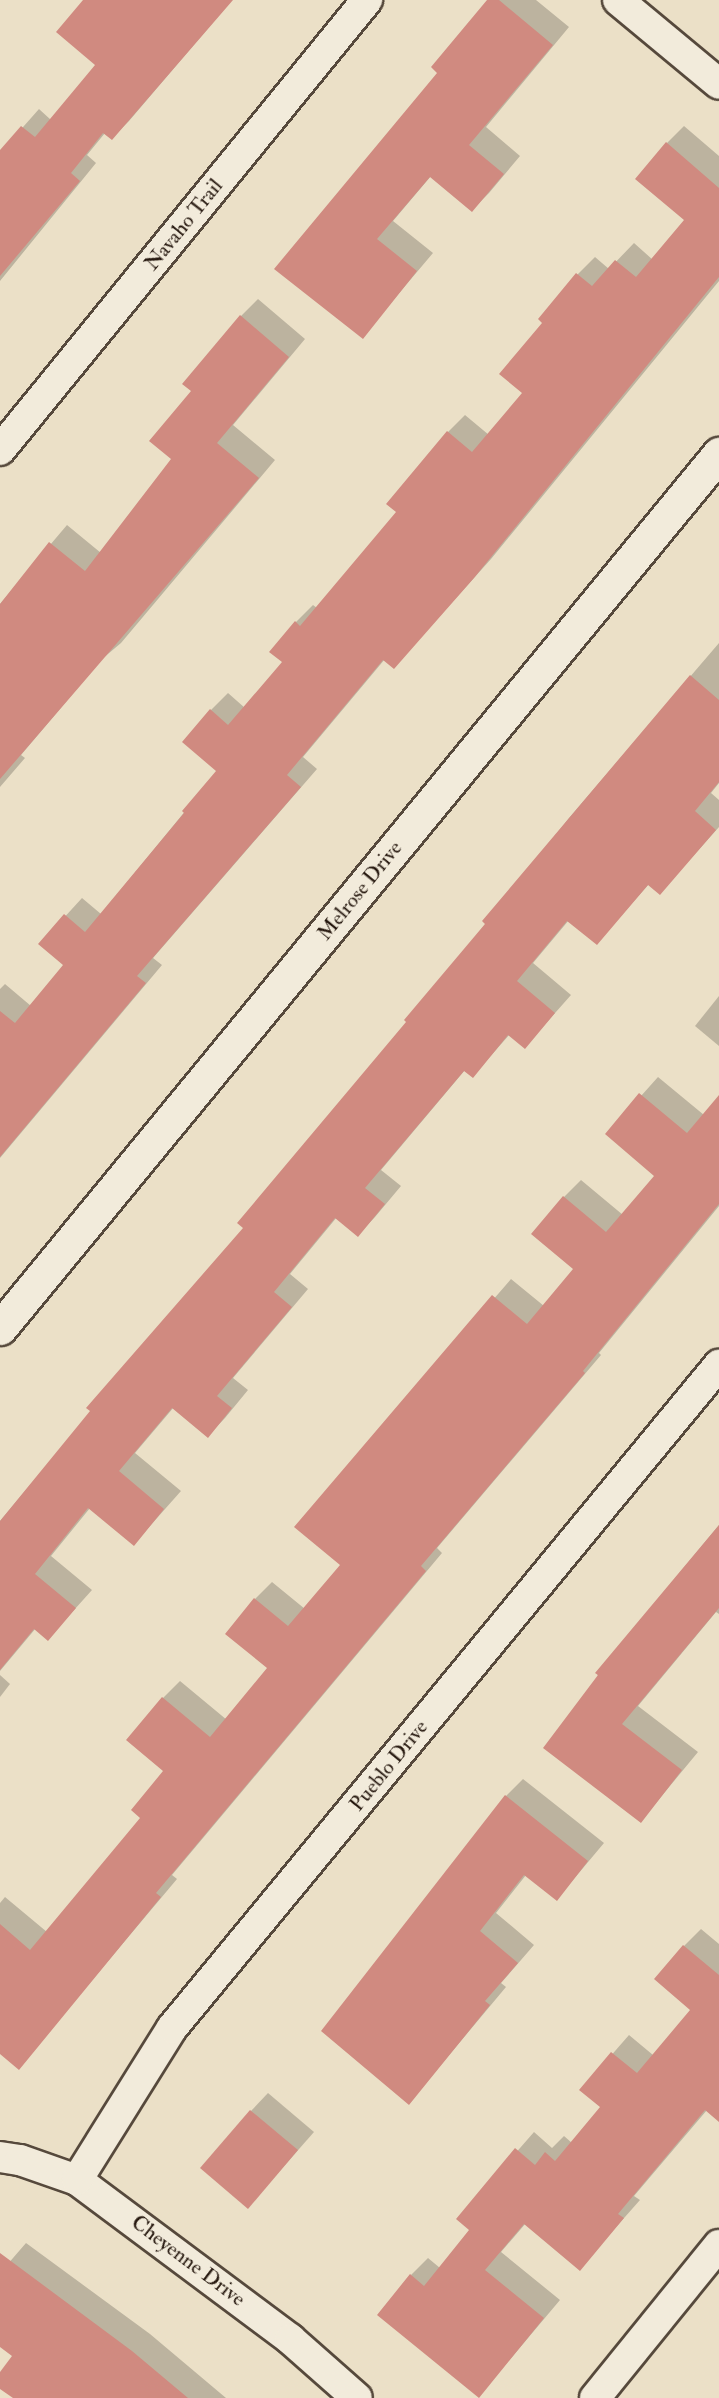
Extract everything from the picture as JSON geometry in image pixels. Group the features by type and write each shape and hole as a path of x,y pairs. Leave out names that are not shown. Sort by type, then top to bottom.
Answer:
{"street":[{"name":"Navaho Trail","path":"0,450 367,0"},
{"path":"618,0 719,84"},
{"name":"Melrose Drive","path":"0,1329 719,454"},
{"name":"Pueblo Drive","path":"77,2180 172,2028 719,1365"},
{"name":"Cheyenne Drive","path":"0,2157 20,2160 77,2180 290,2339 357,2398"},
{"path":"595,2398 719,2245"}],"building":[{"path":"83,0 233,0 112,140 103,133 71,173 80,181 0,276 0,150 21,126 35,137 95,65 56,32"},
{"path":"487,0 499,0 553,45 469,145 504,174 472,212 430,177 377,239 417,271 363,339 274,269 437,73 431,67"},
{"path":"666,142 719,188 719,277 474,578 394,669 383,660 287,775 301,787 137,976 146,983 0,1157 0,1011 15,1023 63,965 38,944 64,914 85,932 184,813 182,811 216,771 182,742 210,709 228,725 282,662 269,652 295,621 300,626 396,512 386,504 447,431 472,452 522,393 499,374 542,323 538,319 576,273 592,286 615,260 636,277 684,220 635,179"},
{"path":"240,315 289,357 217,443 259,478 0,779 0,604 49,542 85,571 171,459 149,441 191,391 182,384"},
{"path":"690,675 719,700 719,782 695,811 716,830 660,895 648,885 597,945 567,921 517,981 555,1013 525,1049 508,1035 473,1078 464,1071 365,1188 385,1204 358,1237 335,1218 274,1292 292,1307 217,1396 232,1408 208,1438 172,1408 119,1471 164,1509 134,1546 88,1508 35,1574 76,1608 48,1641 34,1629 0,1670 0,1521 90,1411 86,1408 243,1228 237,1223 406,1022 404,1020 485,924 482,921"},
{"path":"639,1093 687,1133 719,1095 719,1204 583,1371 585,1373 421,1566 426,1571 156,1893 161,1897 19,2070 0,2054 0,1924 30,1950 140,1818 131,1810 163,1771 126,1740 162,1697 210,1737 267,1668 225,1634 254,1598 288,1626 340,1565 294,1527 492,1295 527,1324 573,1269 531,1234 563,1196 606,1232 654,1176 605,1134"},
{"path":"719,1525 719,1608 622,1724 682,1770 641,1823 543,1748 598,1675 595,1673"},
{"path":"505,1795 588,1861 557,1901 524,1875 480,1931 518,1963 485,2001 490,2005 409,2105 321,2031"},
{"path":"683,1945 719,1975 719,2122 705,2110 618,2214 624,2218 580,2271 524,2224 485,2270 544,2318 479,2398 377,2315 410,2274 424,2286 469,2230 456,2219 515,2148 535,2165 545,2152 555,2161 600,2107 579,2090 611,2052 637,2073 690,2010 654,1979"},
{"path":"250,2110 298,2150 248,2209 200,2168"},
{"path":"0,2253 132,2351 188,2398 13,2398 0,2389 0,2372 12,2356 0,2347"}]}
